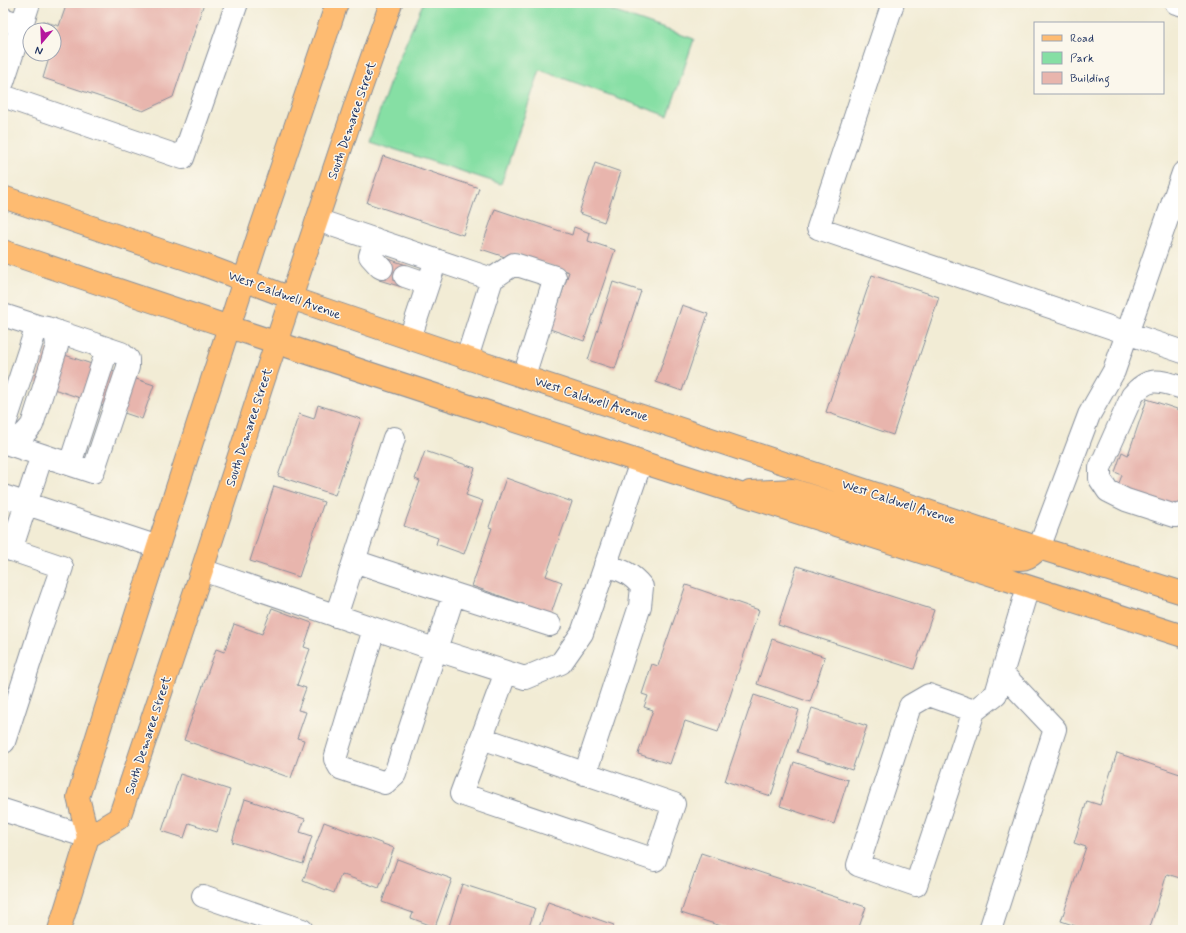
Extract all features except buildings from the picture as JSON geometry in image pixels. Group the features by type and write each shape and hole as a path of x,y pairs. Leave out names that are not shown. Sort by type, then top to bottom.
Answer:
{"main road":[{"path":"59,930 88,837 78,798 244,280 337,3"},
{"name":"South Demaree Street","path":"88,837 120,818 276,342 391,3"},
{"name":"West Caldwell Avenue","path":"3,195 291,298 466,358 1039,548 1183,593"},
{"path":"3,251 641,462 1183,636"},
{"path":"735,492 793,490 1005,558 1025,559 1032,556 1039,548"}],"street":[{"path":"3,82 12,22 29,3"},
{"path":"3,96 183,158 236,3"},
{"path":"893,3 818,228 1183,352"},
{"path":"1176,3 1183,5"},
{"path":"1039,548 1089,415 1114,371 1183,173"},
{"path":"317,220 492,279"},
{"path":"375,240 370,256 382,268"},
{"path":"410,338 436,260"},
{"path":"466,358 492,279 514,264 555,277 524,376"},
{"path":"405,276 428,284"},
{"path":"3,315 122,353 128,359 128,367 93,472 3,442"},
{"path":"3,430 51,330"},
{"path":"3,442 16,439 25,434 32,425 57,346 56,337 51,330"},
{"path":"3,742 62,567 7,548 26,504 33,452 35,446 43,437 72,351 71,341 51,330"},
{"path":"76,466 104,359 103,347"},
{"path":"1183,388 1164,382 1151,382 1139,386 1132,396 1100,468 1100,479 1108,491 1126,500 1175,516 1183,514"},
{"path":"336,616 394,438"},
{"path":"202,570 436,650 525,678 561,663 582,633 641,462"},
{"path":"3,496 158,547"},
{"path":"354,561 550,625"},
{"path":"586,774 640,606 642,587 635,578 623,570 605,565"},
{"path":"974,711 929,695 910,706 858,865 916,885 974,711 996,694 1028,587"},
{"path":"374,628 335,759 340,768 385,783 395,774 454,594"},
{"path":"482,738 674,804 655,860 461,794 506,672"},
{"path":"990,930 1055,729 1002,672"},
{"path":"3,810 88,837"},
{"path":"203,896 302,930"}],"green space":[{"path":"423,3 589,3 694,39 668,116 540,70 501,184 369,141 395,68"}]}
